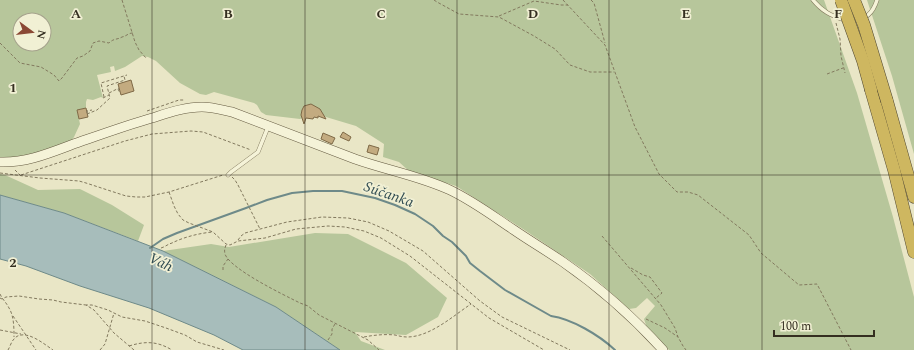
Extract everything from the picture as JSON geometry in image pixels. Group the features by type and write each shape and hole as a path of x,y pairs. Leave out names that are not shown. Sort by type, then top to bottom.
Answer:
{"highway":[{"path":"841,0 863,61 894,170 914,252"},
{"path":"854,0 875,59 914,197"}],"main road":[{"path":"0,162 23,161 38,158 128,125 171,112 193,108 222,110 239,115 368,164 435,184 472,201 584,277 630,317 663,350"}],"lane":[{"path":"813,0 824,11 834,17 845,20 865,18 871,12 877,0"},
{"path":"228,175 258,152 268,126"}],"path":[{"path":"122,0 139,50 146,58"},
{"path":"434,0 459,14 499,17 555,49 570,65 590,72 614,72"},
{"path":"563,0 605,45"},
{"path":"592,0 614,72 635,127 659,174 677,192 688,192 698,195 749,235 761,253 799,285 818,284 851,350"},
{"path":"499,17 534,1 569,5"},
{"path":"834,17 840,39 844,73"},
{"path":"0,43 20,63 41,67 54,75 59,82 77,58 90,51 93,43 99,41 109,43 112,40 122,38 128,33 133,33"},
{"path":"827,74 844,68"},
{"path":"120,93 119,88 104,98 101,84 127,75"},
{"path":"92,110 87,111 87,114 97,109 110,98 107,86 125,80 124,76"},
{"path":"20,176 130,139 152,134 191,131 203,132 258,152"},
{"path":"0,173 79,181 126,196 136,197 146,197 169,192 220,175 228,175 235,180 258,226 261,229"},
{"path":"169,192 178,214 184,220 213,232 226,244 230,245 238,241 265,238 292,230 328,226 345,227 364,231 381,238 410,256 489,318 544,350"},
{"path":"238,241 245,233 286,222 322,217 348,218 368,222 389,231 423,251 480,301 502,317 570,350"},
{"path":"161,248 197,235 213,232"},
{"path":"602,236 656,298 675,328 678,338 686,350"},
{"path":"226,244 224,253 232,263 246,274 308,306 319,315 363,337 379,350"},
{"path":"223,270 223,266 228,259"},
{"path":"629,267 643,275 650,277 662,293 656,298"},
{"path":"0,294 1,298 9,307 12,315 36,350"},
{"path":"1,298 19,296 92,305 108,310 122,317 132,318 166,328 185,335 197,342 224,350"},
{"path":"363,337 384,335 415,337 429,332 471,304"},
{"path":"86,305 94,310 110,328 134,350"},
{"path":"100,350 105,344 114,313"},
{"path":"12,315 14,339"},
{"path":"642,318 665,328 678,338"},
{"path":"328,340 336,323"},
{"path":"0,330 25,335 40,341 53,350"},
{"path":"8,350 14,339 18,335 22,334"},
{"path":"129,346 141,342 154,343 172,350"}],"green space":[{"path":"0,0 824,0 857,93 893,217 914,297 914,350 669,350 647,328 644,319 655,306 647,298 636,308 629,309 590,274 456,186 410,172 399,162 383,157 384,144 356,126 316,114 300,119 266,115 261,112 254,103 214,92 206,95 200,94 180,83 156,61 148,57 142,56 125,67 115,71 114,66 110,67 111,72 97,75 103,98 101,97 93,100 87,99 86,108 77,110 80,124 72,140 43,152 8,160 0,159"},
{"path":"867,0 914,0 914,154 892,76"},
{"path":"0,174 38,190 80,189 112,205 144,225 138,241 64,213 0,195"},
{"path":"315,233 348,234 406,263 447,298 438,317 406,335 355,332 361,341 385,350 340,350 276,307 163,251 211,244 229,247"}],"water":[{"name":"Váh","path":"0,195 64,213 163,251 276,307 340,350 243,350 214,335 149,308 80,286 26,266 0,259"}],"building":[{"path":"131,80 134,91 121,95 118,84"},
{"path":"311,104 320,109 326,119 318,116 318,118 314,117 313,119 306,118 304,124 301,115 302,110 304,106"},
{"path":"86,108 88,117 79,119 77,110"},
{"path":"343,132 351,137 349,141 340,137"},
{"path":"323,133 335,138 332,144 321,139"},
{"path":"369,145 379,148 377,155 367,152"}],"waterway":[{"name":"Súčanka","path":"150,248 163,239 177,233 267,200 292,193 342,191 375,198 415,214 433,226 443,236 452,242 466,256 470,263 505,290 551,316 568,320 585,328 615,350"}]}
